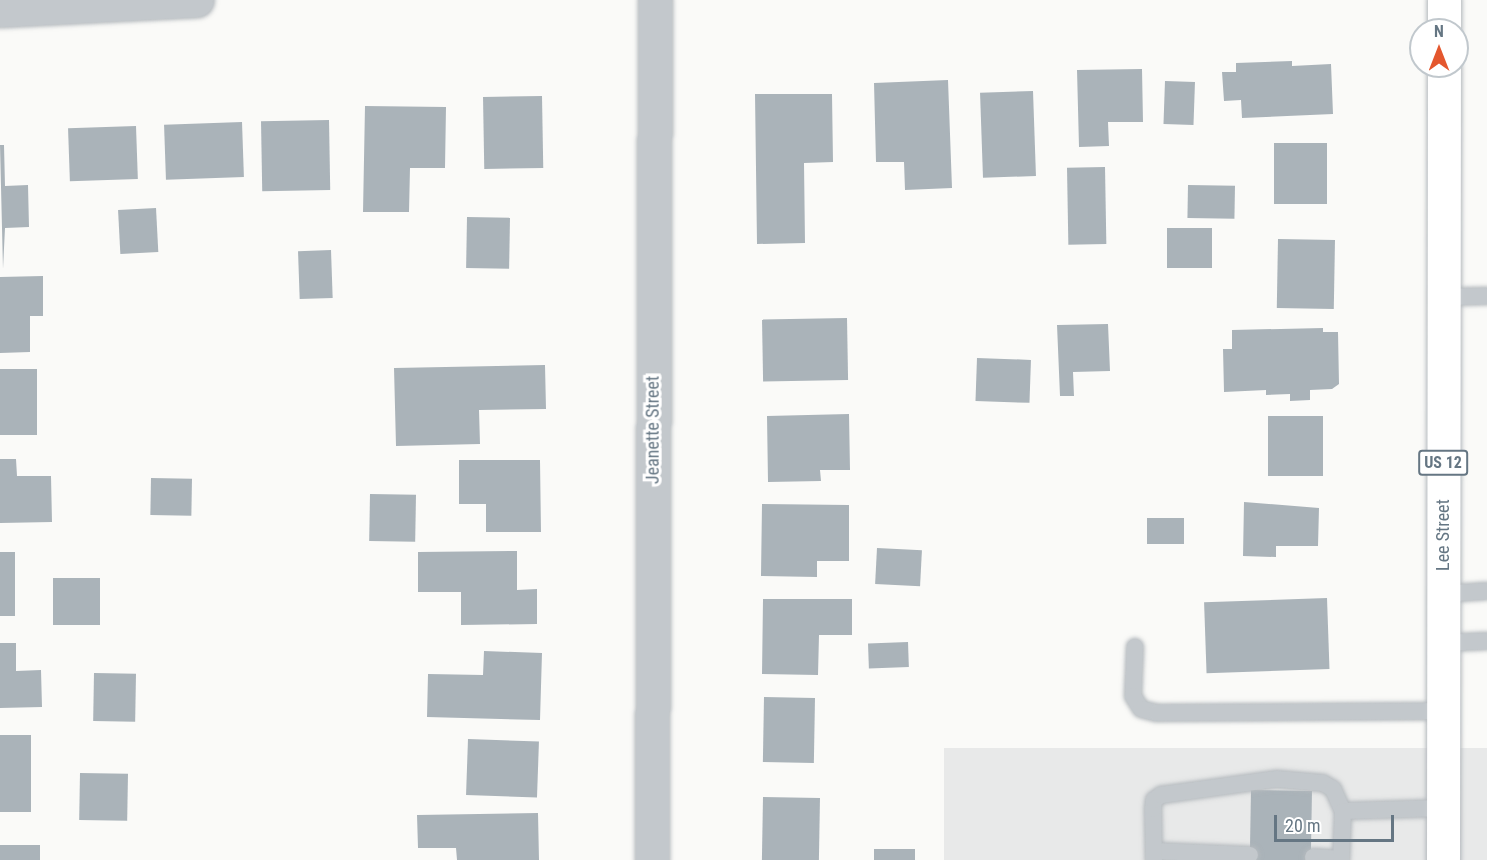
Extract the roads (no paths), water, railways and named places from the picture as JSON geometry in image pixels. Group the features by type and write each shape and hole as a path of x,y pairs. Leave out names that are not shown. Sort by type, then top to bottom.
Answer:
{"main road":[{"path":"1444,0 1444,18"},
{"name":"Lee Street","path":"1443,860 1444,78"}],"street":[{"path":"0,10 197,0"},
{"name":"Jeanette Street","path":"652,860 655,0"}],"lane":[{"path":"1444,297 1487,296"},
{"path":"1443,594 1487,591"},
{"path":"1443,644 1487,641"},
{"path":"1135,647 1133,696 1141,710 1157,713 1443,711"},
{"path":"1250,855 1154,856 1154,800 1161,795 1237,783 1308,781 1333,789 1343,811 1341,859 1313,857"},
{"path":"1343,811 1443,808"}]}
